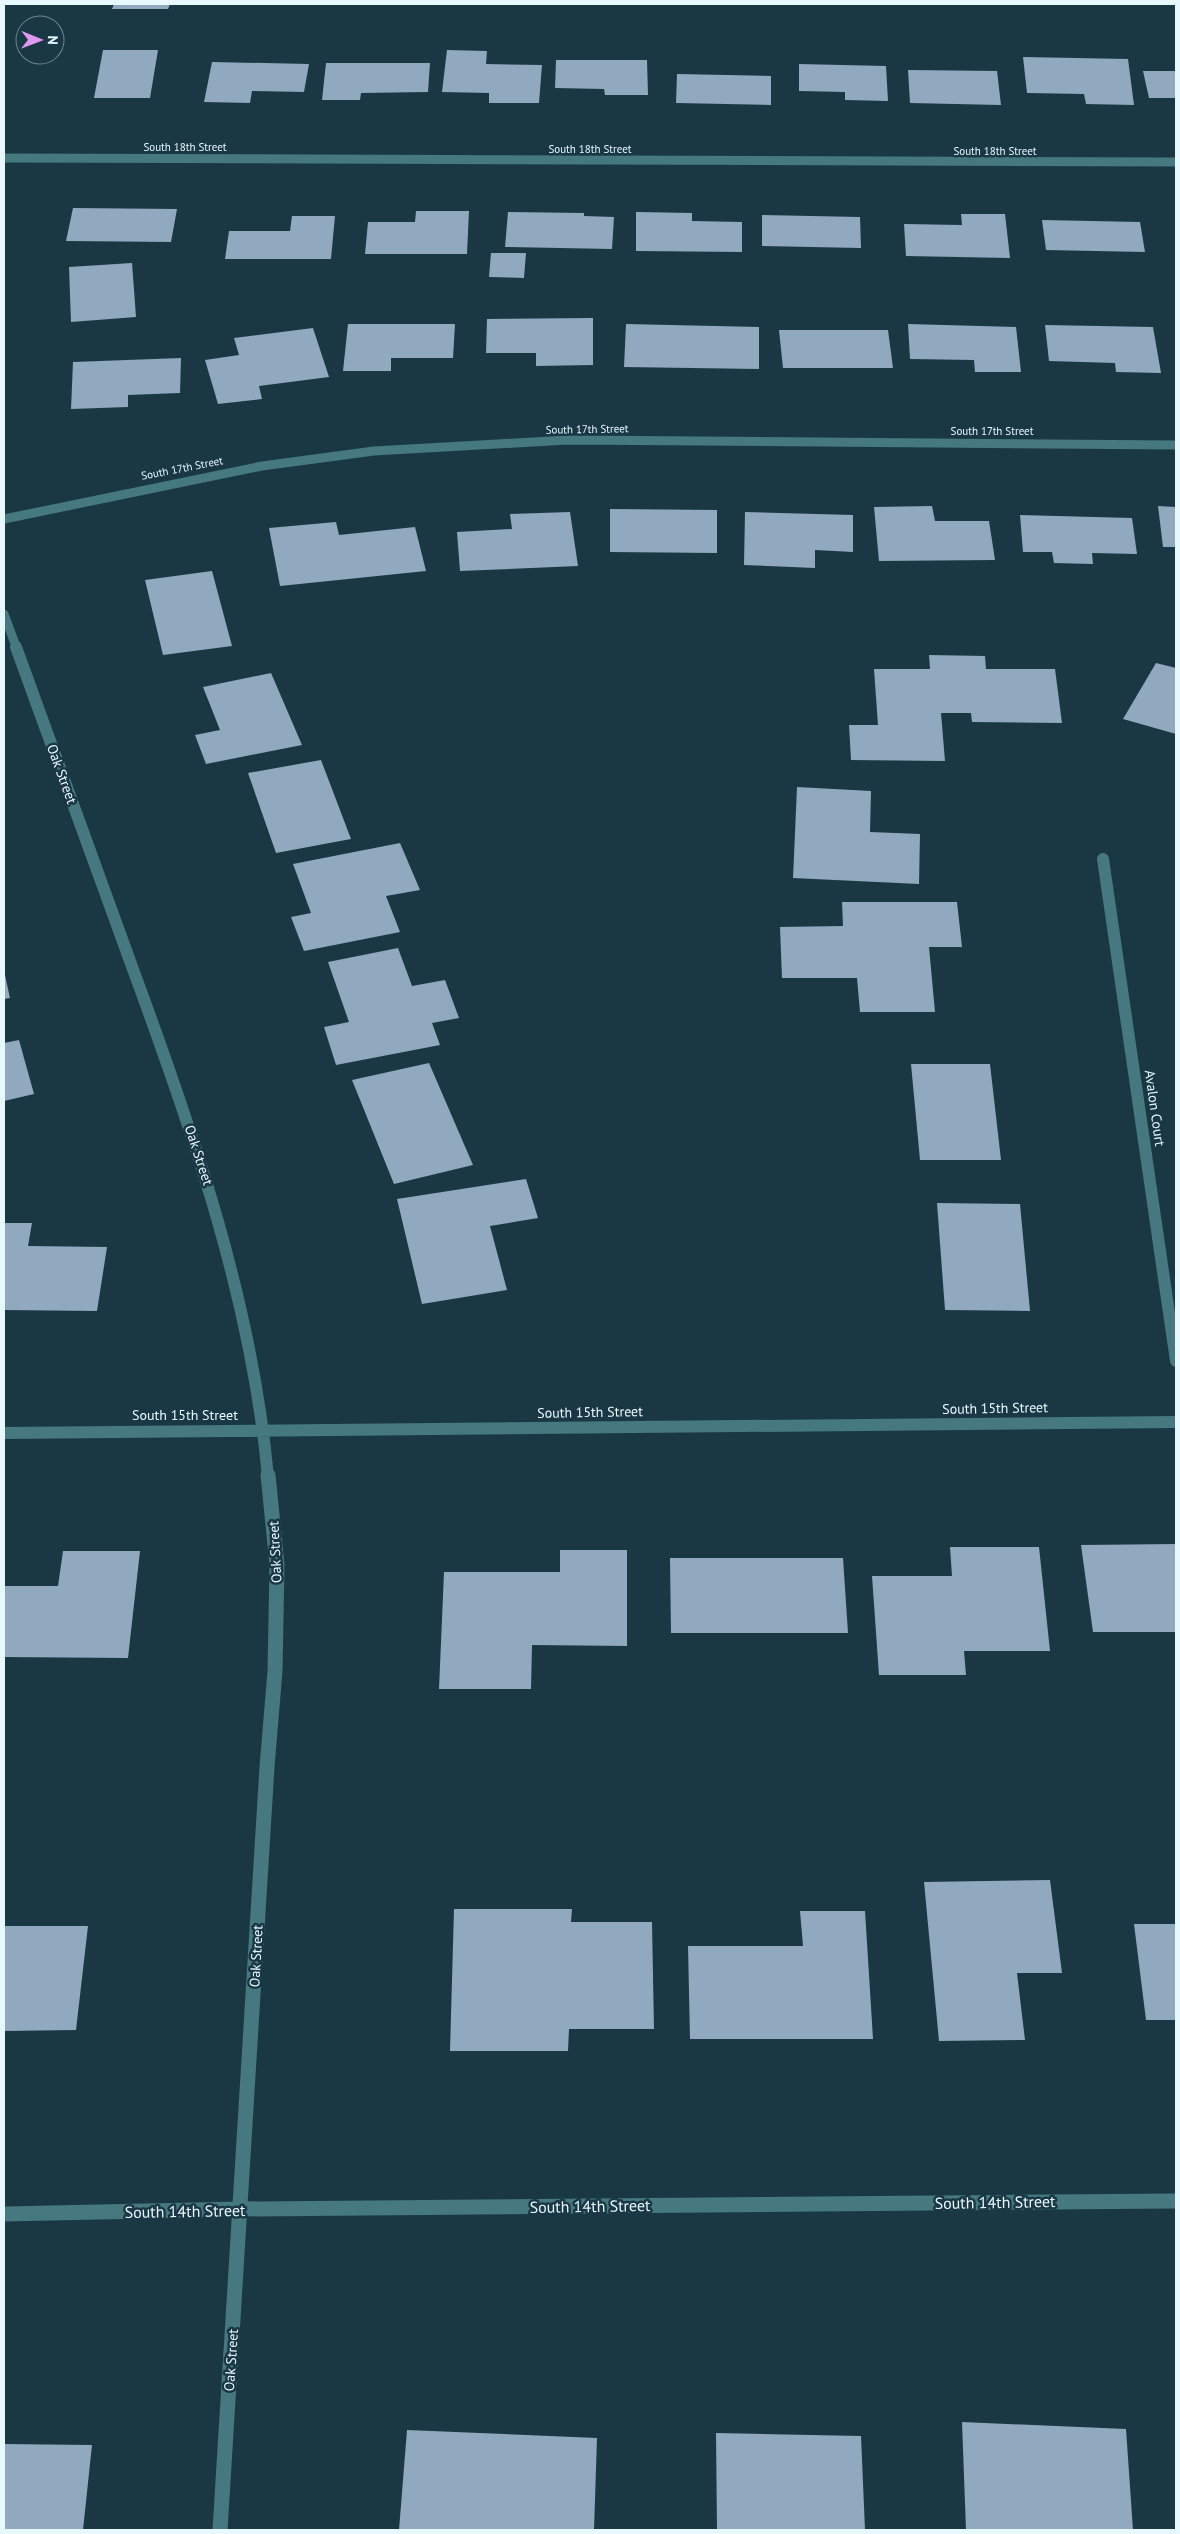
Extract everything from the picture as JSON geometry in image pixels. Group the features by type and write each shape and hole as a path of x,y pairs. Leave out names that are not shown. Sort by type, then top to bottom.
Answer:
{"street":[{"name":"South 18th Street","path":"4,158 1176,162"},
{"name":"South 17th Street","path":"4,518 262,466 374,451 568,440 1176,445"},
{"name":"Oak Street","path":"4,614 186,1116 218,1218 243,1323 264,1431 277,1565 275,1671 266,1776 220,2530"},
{"name":"Avalon Court","path":"1104,859 1176,1361"},
{"name":"South 15th Street","path":"4,1432 1176,1422"},
{"name":"South 14th Street","path":"4,2214 241,2209 1176,2201"}],"building":[{"path":"114,4 170,4 168,9 112,9"},
{"path":"103,50 158,50 150,98 94,98"},
{"path":"447,50 487,51 486,64 542,65 539,103 489,103 489,93 442,92"},
{"path":"1023,57 1128,59 1134,105 1086,104 1084,94 1027,93"},
{"path":"556,60 647,60 648,95 605,95 604,89 555,88"},
{"path":"212,62 309,64 304,92 252,91 250,103 204,102"},
{"path":"326,63 430,63 428,92 361,93 360,100 322,100"},
{"path":"799,64 886,66 888,101 845,100 845,92 799,91"},
{"path":"908,70 997,71 1001,105 910,103"},
{"path":"1143,71 1176,71 1176,98 1149,98"},
{"path":"677,74 771,76 771,105 676,103"},
{"path":"73,208 177,209 171,242 66,241"},
{"path":"416,211 469,211 467,254 365,254 368,222 415,222"},
{"path":"508,212 584,213 584,216 614,217 612,249 505,247"},
{"path":"636,212 692,213 692,221 742,222 742,252 636,251"},
{"path":"961,214 1005,214 1010,258 906,256 904,224 962,225"},
{"path":"762,215 860,217 861,248 762,246"},
{"path":"292,216 335,216 331,259 225,259 229,231 290,231"},
{"path":"1042,220 1140,222 1145,252 1046,250"},
{"path":"491,253 526,253 524,278 489,277"},
{"path":"132,263 136,317 71,322 69,267"},
{"path":"593,318 593,365 536,366 536,353 486,353 487,319"},
{"path":"348,324 455,324 453,358 391,358 391,371 343,371"},
{"path":"626,324 759,327 759,369 624,367"},
{"path":"908,324 1016,327 1021,372 975,372 974,360 910,359"},
{"path":"1045,325 1153,327 1161,373 1116,372 1115,363 1049,361"},
{"path":"313,328 329,377 259,386 262,399 218,404 205,360 239,355 234,338"},
{"path":"779,330 888,330 893,368 783,368"},
{"path":"181,358 180,393 128,395 128,407 71,409 73,362"},
{"path":"932,506 935,521 989,521 995,560 879,561 874,507"},
{"path":"1158,506 1176,507 1176,547 1163,547"},
{"path":"610,509 717,510 717,553 610,552"},
{"path":"570,512 578,566 460,571 457,532 512,529 510,514"},
{"path":"745,512 853,515 853,552 815,550 815,568 744,565"},
{"path":"1020,515 1132,518 1137,554 1092,553 1093,564 1054,563 1052,552 1023,552"},
{"path":"336,522 339,535 415,527 426,571 280,586 269,528"},
{"path":"212,571 232,646 163,655 145,580"},
{"path":"929,655 985,656 986,669 1055,669 1062,723 972,722 971,713 941,713 945,761 851,760 849,725 878,725 874,669 930,669"},
{"path":"1156,663 1176,668 1176,734 1123,719"},
{"path":"271,673 302,745 206,764 195,735 220,730 203,687"},
{"path":"321,760 351,839 276,853 248,773"},
{"path":"797,787 871,791 870,832 920,834 919,884 793,878"},
{"path":"400,843 420,890 386,896 400,932 304,951 291,917 311,913 293,864"},
{"path":"842,902 957,902 962,947 929,947 935,1012 860,1012 857,978 782,978 780,927 843,926"},
{"path":"398,948 412,986 445,980 459,1018 432,1023 440,1045 336,1065 324,1027 349,1022 328,962"},
{"path":"4,976 10,998 4,999"},
{"path":"19,1040 34,1094 4,1101 4,1043"},
{"path":"429,1063 473,1165 394,1184 352,1080"},
{"path":"911,1064 990,1064 1001,1160 920,1160"},
{"path":"526,1179 538,1218 490,1226 507,1290 422,1304 397,1199"},
{"path":"937,1203 1020,1204 1030,1311 945,1310"},
{"path":"4,1223 32,1223 28,1246 107,1247 97,1311 4,1310"},
{"path":"1176,1544 1176,1632 1093,1632 1081,1545"},
{"path":"950,1547 1039,1547 1050,1651 964,1651 966,1675 879,1675 872,1576 952,1576"},
{"path":"560,1550 627,1550 627,1646 532,1645 531,1689 439,1689 444,1572 560,1572"},
{"path":"63,1551 140,1551 128,1658 4,1657 4,1586 58,1586"},
{"path":"670,1558 843,1558 848,1633 671,1633"},
{"path":"1050,1880 1062,1973 1017,1973 1025,2040 939,2041 924,1882"},
{"path":"454,1909 572,1909 571,1922 652,1922 654,2029 569,2029 568,2051 450,2051"},
{"path":"800,1911 865,1911 873,2039 690,2039 688,1946 803,1946"},
{"path":"1134,1924 1176,1924 1176,2020 1146,2020"},
{"path":"4,1926 88,1926 76,2030 4,2031"},
{"path":"962,2422 1126,2429 1133,2530 966,2530"},
{"path":"407,2430 597,2438 594,2530 399,2530"},
{"path":"716,2433 861,2436 865,2530 717,2530"},
{"path":"4,2444 92,2445 83,2530 4,2530"}]}
